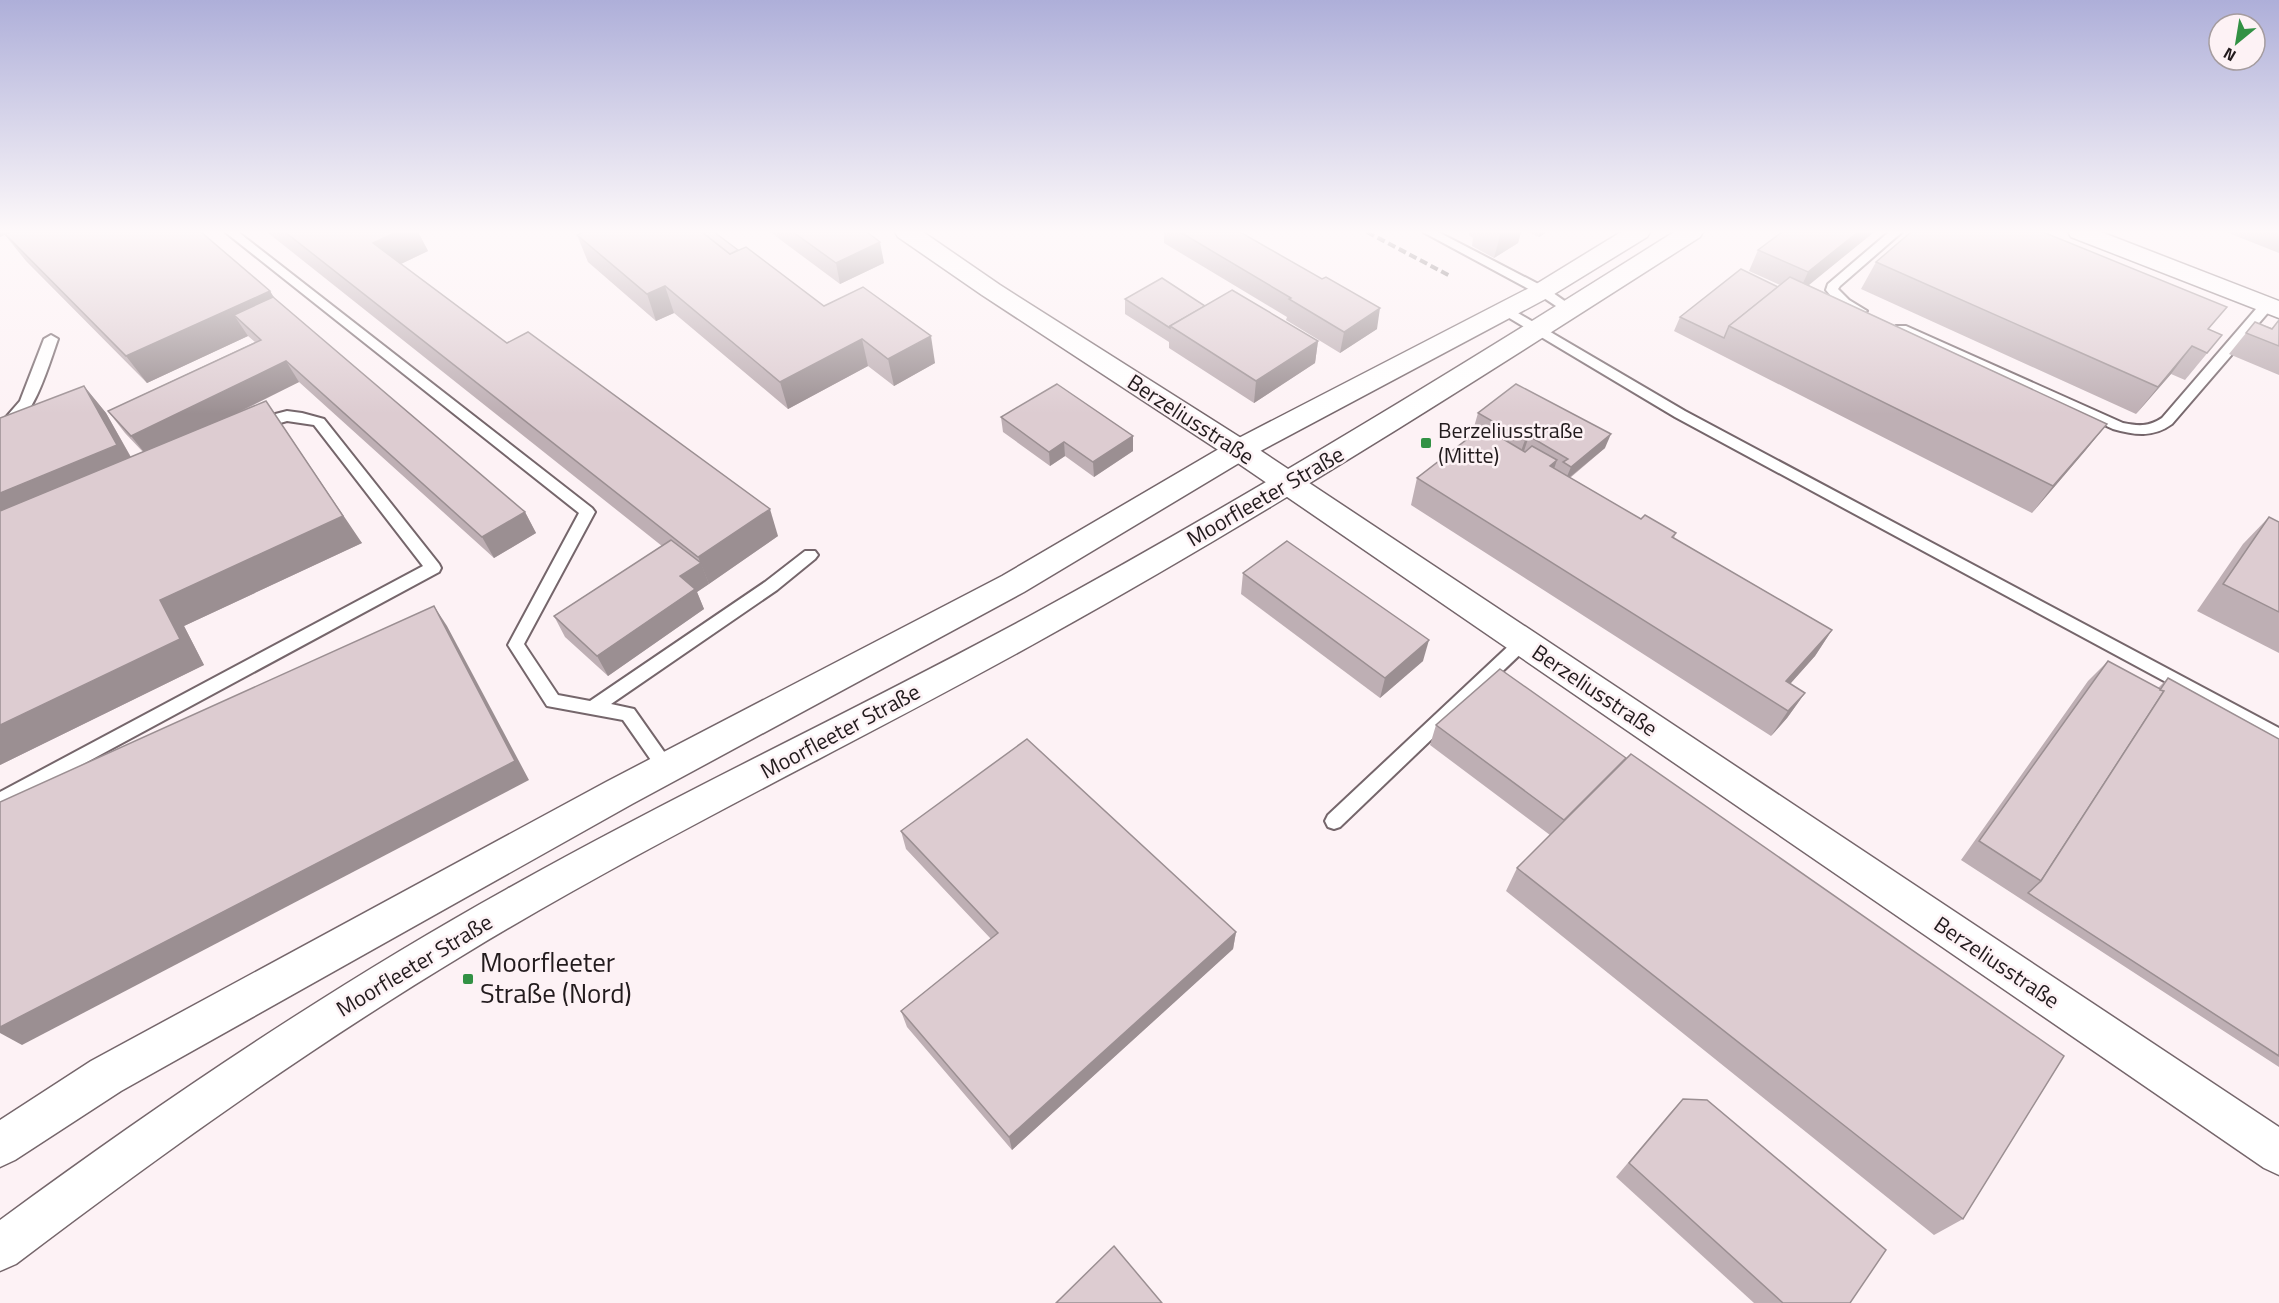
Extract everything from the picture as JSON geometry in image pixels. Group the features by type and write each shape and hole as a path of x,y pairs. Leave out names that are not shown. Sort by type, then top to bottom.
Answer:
{"main road":[{"name":"Berzeliusstraße","path":"996,293 1239,450 2279,1153"},
{"path":"0,1145 106,1076 666,768 1013,584 1239,450 1539,293"},
{"name":"Moorfleeter Straße","path":"0,1248 80,1187 325,1019 454,940 640,837 1038,627 1288,484 1595,293"},
{"path":"2236,293 2273,307"}],"lane":[{"path":"308,293 587,512 516,645 553,701 628,714 666,768"},
{"path":"1545,293 1570,309"},
{"path":"1835,293 1844,303 2118,426 2135,431 2150,431 2167,421 2273,307"},
{"path":"1506,310 1680,414 2279,736"},
{"path":"0,431 10,424 35,387 51,339"},
{"path":"0,801 433,568 319,422 301,415 276,416 244,430"},
{"path":"592,708 771,586 810,555"},
{"path":"1334,821 1523,642"}],"building":[{"path":"63,293 266,293 126,356"},
{"path":"362,293 440,293 507,343 528,332 770,509 698,557"},
{"path":"673,293 807,293 824,306 851,293 871,293 931,336 888,359 862,339 780,382"},
{"path":"1136,293 1185,293 1205,306 1170,328 1125,299"},
{"path":"1227,293 1237,293 1318,341 1256,381 1170,326"},
{"path":"1282,293 1354,293 1380,308 1344,332 1289,299 1291,298"},
{"path":"1711,293 1771,293 1729,326 1724,338 1680,317"},
{"path":"1770,293 1824,293 2107,424 2053,486 1729,326"},
{"path":"1945,293 2192,293 2227,307 2208,329 2222,335 2207,353 2192,346 2158,387"},
{"path":"273,297 525,512 482,537 286,361 131,436 108,411 261,340 234,315"},
{"path":"2279,320 2279,346 2246,333 2255,322 2272,329"},
{"path":"1057,384 1133,436 1093,462 1064,442 1049,452 1001,417"},
{"path":"1516,384 1611,434 1571,467 1563,462 1568,459 1529,436 1525,440 1478,413"},
{"path":"84,386 117,445 0,493 0,418"},
{"path":"266,401 343,516 160,600 180,639 0,725 0,511"},
{"path":"1483,427 1525,452 1532,446 1557,460 1550,466 1641,519 1645,515 1676,533 1672,537 1832,630 1786,681 1805,693 1788,711 1417,478"},
{"path":"2269,517 2279,522 2279,612 2223,584"},
{"path":"671,540 701,563 680,576 695,589 597,656 554,616"},
{"path":"1287,541 1429,640 1385,678 1243,573"},
{"path":"434,606 515,761 0,1027 0,802"},
{"path":"2108,661 2164,691 2041,881 1979,841"},
{"path":"1500,669 1626,758 1564,820 1436,725"},
{"path":"2168,678 2279,739 2279,1056 2028,893 2041,881 2164,691 2160,690"},
{"path":"1027,739 1236,932 1009,1137 901,1011 998,933 901,831"},
{"path":"1631,754 2064,1056 1963,1219 1517,868"},
{"path":"1683,1099 1707,1100 1886,1250 1850,1303 1783,1303 1629,1163"},
{"path":"1114,1246 1162,1303 1056,1303"}],"place":[{"name":"Berzeliusstraße (Mitte)","path":"1426,443"},
{"name":"Moorfleeter Straße (Nord)","path":"468,979"}]}
